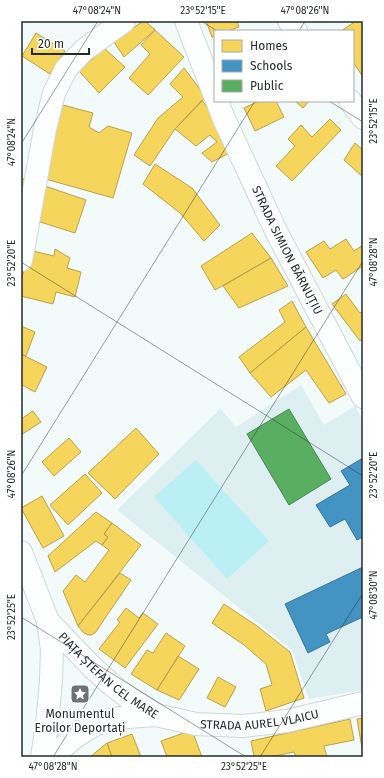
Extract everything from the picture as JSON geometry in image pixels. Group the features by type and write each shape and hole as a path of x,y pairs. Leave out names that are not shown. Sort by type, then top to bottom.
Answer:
{"street":[{"path":"21,260 45,129 54,93 66,70 84,50 124,21"},
{"path":"186,21 214,93"},
{"path":"288,21 295,30"},
{"name":"STRADA SIMION BĂRNUȚIU","path":"217,102 276,231 363,397"},
{"path":"351,102 363,118"},
{"path":"21,552 48,621 52,650 47,725 42,757"},
{"name":"PIAȚA ȘTEFAN CEL MARE","path":"48,621 91,666 112,685 156,715"},
{"name":"STRADA AUREL VLAICU","path":"156,715 196,724 243,726 287,721 363,703"},
{"name":"PIAȚA ȘTEFAN CEL MARE","path":"52,757 85,730 104,721 156,715"}],"shaded area":[{"path":"301,385 324,425 355,406 363,421 363,690 309,699 292,650 117,510 220,408 236,427"},
{"path":"196,460 269,541 227,579 154,497"}],"building: Homes":[{"path":"143,21 155,30 124,57 114,42"},
{"path":"206,21 237,21 239,27 231,30 214,30 214,36 212,37"},
{"path":"356,21 363,22 363,77 354,64 354,30 342,30"},
{"path":"155,30 184,57 148,95 129,78 150,54 141,45"},
{"path":"36,33 65,51 50,74 22,56"},
{"path":"104,48 125,67 99,93 79,71"},
{"path":"184,68 206,97 175,129 150,166 134,155 158,118 183,97 170,84"},
{"path":"202,100 235,150 212,162 202,153 217,142 210,135 196,146 175,129"},
{"path":"257,102 276,102 284,117 255,131 244,108"},
{"path":"296,102 308,102 303,108"},
{"path":"63,105 93,113 89,127 99,133 108,126 132,133 113,198 42,178"},
{"path":"330,119 341,130 292,181 276,166 295,146 288,139 301,125 312,137"},
{"path":"355,143 363,150 363,177 344,160"},
{"path":"155,164 192,188 220,225 204,241 180,213 143,184"},
{"path":"21,178 27,180 21,213"},
{"path":"45,186 86,200 75,233 34,220"},
{"path":"252,233 271,258 215,290 201,266"},
{"path":"346,239 354,251 363,245 363,266 343,279 336,270 323,278 306,252 324,241 330,249"},
{"path":"55,249 70,258 67,268 81,272 75,297 56,292 53,304 21,296 21,282 29,250 54,256"},
{"path":"271,258 288,286 239,308 223,286"},
{"path":"346,294 360,313 363,311 363,338 360,341 332,304"},
{"path":"292,301 306,327 250,373 239,357 285,322 279,310"},
{"path":"21,326 35,332 26,356 21,354"},
{"path":"306,327 346,394 329,403 306,370 271,397 250,373"},
{"path":"21,354 47,367 35,392 22,385 21,388"},
{"path":"33,411 41,422 21,435 21,419"},
{"path":"136,428 159,454 115,499 88,473"},
{"path":"69,438 81,452 54,476 42,462"},
{"path":"85,474 102,493 68,525 50,505"},
{"path":"42,496 64,536 43,548 21,508"},
{"path":"96,512 112,523 104,534 108,537 102,545 96,541 55,572 48,556"},
{"path":"112,523 141,545 78,626 63,591 76,575 85,582 109,550 102,545 108,537 104,534"},
{"path":"120,573 131,580 95,633 88,635 84,633 78,626"},
{"path":"224,604 257,626 290,652 304,698 266,711 260,689 272,685 266,664 244,645 212,623"},
{"path":"126,608 139,618 143,613 158,624 125,668 99,649 120,622 117,620"},
{"path":"166,633 185,646 157,690 131,674 147,650 153,653"},
{"path":"178,656 199,669 179,700 157,690"},
{"path":"218,677 236,687 225,707 207,698"},
{"path":"363,718 363,754 357,719"},
{"path":"350,719 354,740 324,746 327,757 296,757 294,752 270,757 254,757 251,741"},
{"path":"192,730 202,757 167,757 161,741"},
{"path":"132,734 141,757 112,757 107,743"},
{"path":"107,743 112,757 90,757"}],"building: Schools":[{"path":"363,458 363,537 357,540 345,519 330,527 316,505 350,485 341,471"},
{"path":"363,567 363,617 326,634 330,642 308,653 285,604"}],"building: Public":[{"path":"289,409 331,479 289,505 247,434"}],"place":[{"name":"Monumentul Eroilor Deportați","path":"80,694"}]}
